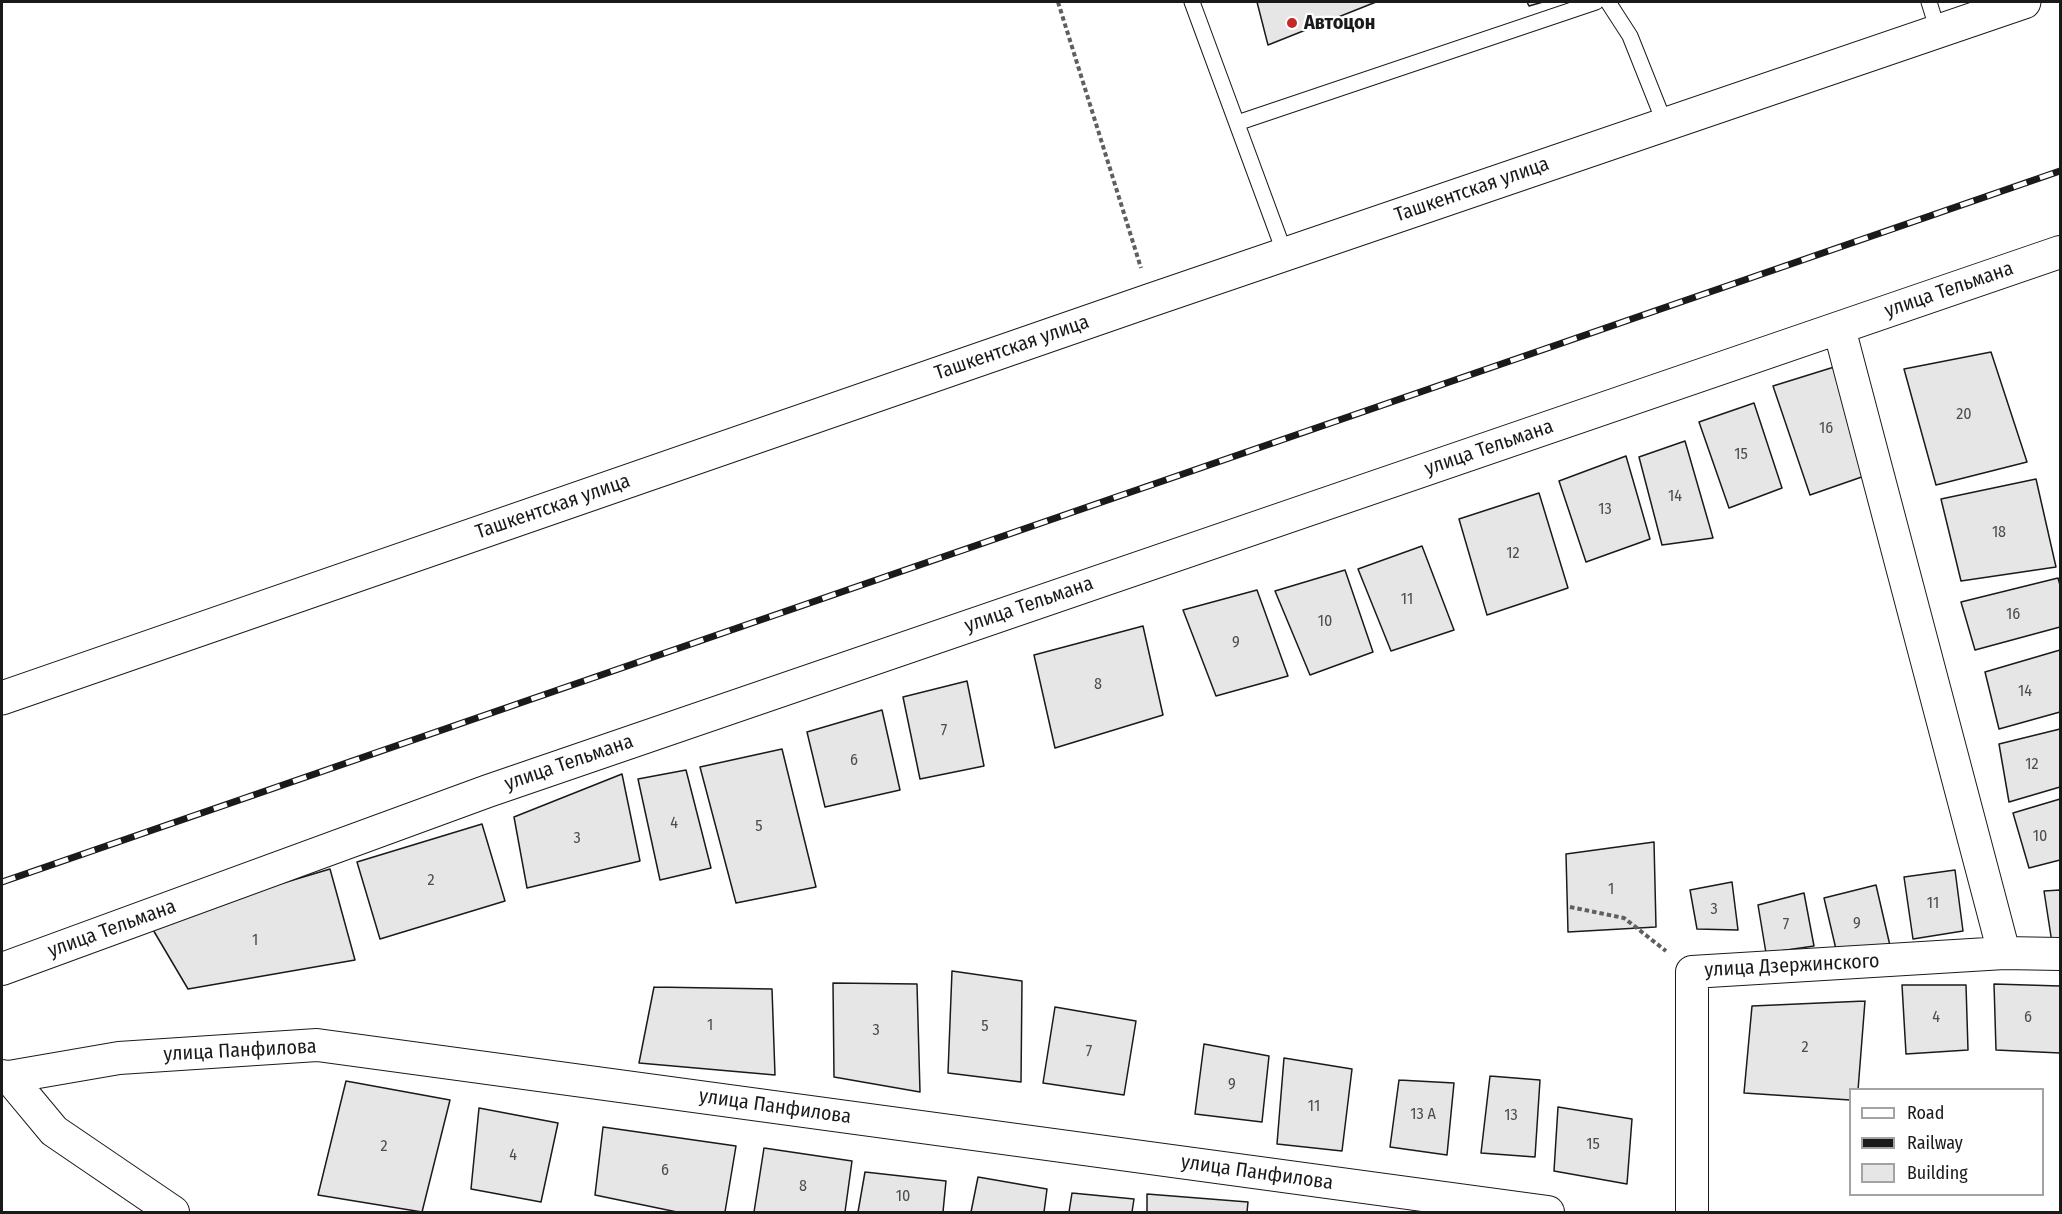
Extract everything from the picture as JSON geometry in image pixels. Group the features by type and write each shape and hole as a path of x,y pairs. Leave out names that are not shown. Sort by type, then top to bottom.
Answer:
{"main road":[{"name":"Ташкентская улица","path":"2,698 1665,124 1933,16 2024,2"}],"street":[{"name":"улица Тельмана","path":"2,969 488,791 2061,252"},
{"path":"1839,328 2004,953"},
{"name":"улица Дзержинского","path":"1692,1212 1692,972 2004,953 2061,954"},
{"name":"улица Панфилова","path":"5,1076 119,1058 317,1045 1548,1212"},
{"path":"5,1076 54,1131 173,1212"}],"lane":[{"path":"1192,2 1285,254"},
{"path":"1237,123 1596,2"},
{"path":"1608,2 1630,36 1665,124"}],"path":[{"path":"1058,2 1151,300"},
{"path":"1570,907 1623,918 1692,972"}],"building":[{"name":"Автоцон","path":"1257,2 1376,2 1268,45"},
{"path":"1527,2 1543,2 1529,6"},
{"path":"1991,352 2027,462 1936,485 1904,369"},
{"path":"1847,363 1876,472 1810,495 1773,386"},
{"path":"1754,403 1782,488 1729,508 1699,422"},
{"path":"1685,441 1713,538 1662,545 1639,457"},
{"path":"1626,456 1650,539 1586,562 1559,481"},
{"path":"2036,479 2056,567 1961,581 1941,499"},
{"path":"1539,493 1568,588 1487,615 1459,519"},
{"path":"1422,546 1454,630 1391,651 1358,569"},
{"path":"1345,570 1373,652 1310,675 1275,591"},
{"path":"2058,578 2060,627 1975,650 1961,602"},
{"path":"1257,590 1288,676 1216,696 1183,610"},
{"path":"1143,626 1163,715 1055,748 1034,655"},
{"path":"2060,650 2060,712 1999,729 1985,672"},
{"path":"967,681 984,766 920,779 903,697"},
{"path":"882,710 900,790 825,807 807,732"},
{"path":"2060,729 2060,787 2009,802 1999,744"},
{"path":"782,749 816,887 736,903 700,767"},
{"path":"686,770 711,868 660,880 638,779"},
{"path":"622,774 640,861 527,888 514,817"},
{"path":"2060,799 2060,860 2029,868 2013,813"},
{"path":"482,824 505,901 380,939 357,862"},
{"path":"1654,842 1656,927 1568,932 1566,854"},
{"path":"330,869 355,960 188,989 149,923"},
{"path":"1955,870 1963,931 1913,939 1904,877"},
{"path":"1732,882 1738,930 1697,929 1690,890"},
{"path":"1876,885 1891,950 1839,962 1824,898"},
{"path":"2060,890 2060,955 2054,956 2044,891"},
{"path":"1804,893 1814,946 1766,953 1758,905"},
{"path":"952,971 1022,981 1021,1082 948,1073"},
{"path":"833,983 917,984 920,1092 834,1077"},
{"path":"1994,984 2060,986 2060,1053 1996,1050"},
{"path":"1902,985 1966,985 1968,1050 1906,1054"},
{"path":"654,987 772,989 775,1075 639,1063"},
{"path":"1865,1001 1858,1088 1849,1088 1849,1100 1744,1093 1752,1006"},
{"path":"1055,1007 1136,1021 1124,1095 1043,1083"},
{"path":"1204,1044 1269,1056 1262,1122 1195,1114"},
{"path":"1284,1058 1352,1069 1342,1151 1277,1144"},
{"path":"1490,1076 1540,1080 1535,1157 1481,1153"},
{"path":"1399,1080 1454,1083 1447,1155 1390,1147"},
{"path":"346,1081 450,1100 422,1212 318,1195"},
{"path":"1558,1107 1632,1119 1627,1184 1554,1171"},
{"path":"479,1108 558,1123 541,1202 471,1189"},
{"path":"603,1127 736,1146 725,1212 677,1212 595,1195"},
{"path":"764,1148 852,1161 845,1212 754,1212"},
{"path":"865,1172 946,1181 943,1212 858,1212"},
{"path":"978,1177 1047,1189 1044,1212 971,1212"},
{"path":"1072,1193 1134,1199 1132,1212 1069,1212"},
{"path":"1147,1194 1248,1202 1247,1212 1147,1212"}],"railway":[{"path":"2,882 2060,171"}],"place":[{"name":"Автоцон","path":"1292,23"}]}
